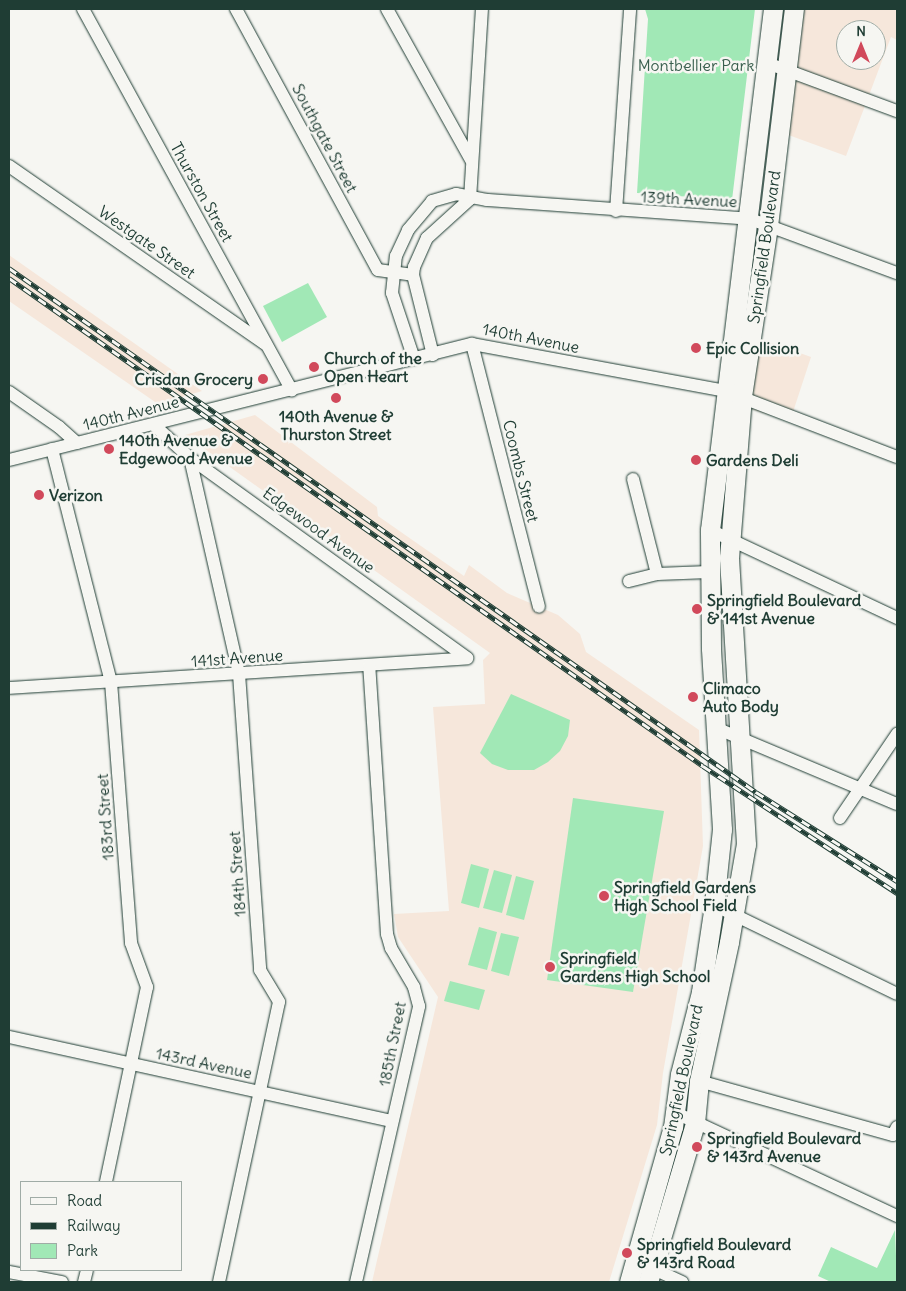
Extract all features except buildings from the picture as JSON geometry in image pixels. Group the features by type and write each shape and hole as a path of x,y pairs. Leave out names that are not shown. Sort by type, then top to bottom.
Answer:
{"main road":[{"name":"Springfield Boulevard","path":"629,1282 645,1270 695,1123 699,1081 734,914 746,844 737,737 729,589 734,394 750,219 773,9"},
{"name":"Springfield Boulevard","path":"645,1270 676,1113 680,1074 701,992 714,905 722,829 709,572 710,530 734,394 768,226 794,9"}],"street":[{"name":"Thurston Street","path":"83,9 292,391"},
{"name":"Southgate Street","path":"236,9 378,270 413,275"},
{"path":"387,9 472,160"},
{"path":"433,355 413,275 427,238 470,199 482,9"},
{"path":"616,211 630,9"},
{"path":"767,62 897,111"},
{"name":"Westgate Street","path":"9,166 267,346"},
{"name":"139th Avenue","path":"393,272 408,230 432,201 456,194 470,199 616,211 750,219 897,273"},
{"path":"393,272 392,293 414,359"},
{"name":"140th Avenue","path":"9,460 292,391 472,344 734,394 897,457"},
{"name":"Coombs Street","path":"472,344 539,607"},
{"path":"9,392 59,427 76,444"},
{"name":"Edgewood Avenue","path":"154,424 190,458 467,658"},
{"name":"183rd Street","path":"52,449 111,682 131,943 147,987 106,1181"},
{"name":"184th Street","path":"190,458 239,674 260,970 279,1002 219,1282"},
{"path":"633,480 657,574"},
{"path":"710,530 897,618"},
{"path":"629,581 657,574 709,572"},
{"name":"141st Avenue","path":"9,688 369,666 467,658"},
{"name":"185th Street","path":"356,1282 419,1006 414,987 391,948 387,934 369,666"},
{"path":"716,728 897,804"},
{"path":"840,818 858,788 897,734"},
{"path":"714,905 897,994"},
{"name":"143rd Avenue","path":"9,1037 392,1121"},
{"path":"699,1081 895,1131"},
{"path":"676,1113 897,1216"},
{"path":"645,1270 682,1282"},
{"path":"9,1272 62,1282"}],"shaded area":[{"path":"799,9 897,9 897,40 891,37 886,50 886,20 836,20 836,70 879,70 846,156 783,133"},
{"path":"9,255 202,391 158,404 9,301"},
{"path":"755,337 811,357 790,421 747,408"},
{"name":"Springfield Gardens High School","path":"255,415 377,507 378,516 464,576 469,565 507,593 558,615 580,634 586,652 699,730 703,846 663,1073 657,1125 609,1282 372,1282 438,997 398,937 394,914 449,911 433,707 485,704 483,660 490,653 185,435"}],"green space":[{"name":"Montbellier Park","path":"645,9 755,9 732,200 637,193 648,19"},
{"path":"308,283 327,317 282,342 263,306"},
{"path":"511,694 570,720 568,736 560,751 548,762 534,770 508,770 492,764 480,753"},
{"name":"Springfield Gardens High School Field","path":"573,798 664,811 633,992 547,980"},
{"path":"471,864 489,869 479,908 461,903"},
{"path":"494,870 512,875 502,913 483,908"},
{"path":"516,876 534,881 524,920 506,915"},
{"path":"479,927 497,932 487,970 468,965"},
{"path":"501,933 519,937 509,976 491,971"},
{"path":"450,981 485,990 479,1010 444,1001"},
{"path":"895,1230 897,1282 831,1282 818,1276 831,1247 877,1268"}],"railway":[{"path":"9,268 756,792 897,881"},
{"path":"9,278 703,766 897,893"}],"place":[{"name":"Epic Collision","path":"696,348"},
{"name":"Church of the Open Heart","path":"314,367"},
{"name":"Crisdan Grocery","path":"263,379"},
{"name":"140th Avenue & Thurston Street","path":"336,398"},
{"name":"140th Avenue & Edgewood Avenue","path":"109,449"},
{"name":"Gardens Deli","path":"696,460"},
{"name":"Verizon","path":"39,495"},
{"name":"Springfield Boulevard & 141st Avenue","path":"697,609"},
{"name":"Climaco Auto Body","path":"693,697"},
{"name":"Springfield Gardens High School Field","path":"604,896"},
{"name":"Springfield Gardens High School","path":"550,967"},
{"name":"Springfield Boulevard & 143rd Avenue","path":"697,1147"},
{"name":"Springfield Boulevard & 143rd Road","path":"627,1253"}]}
